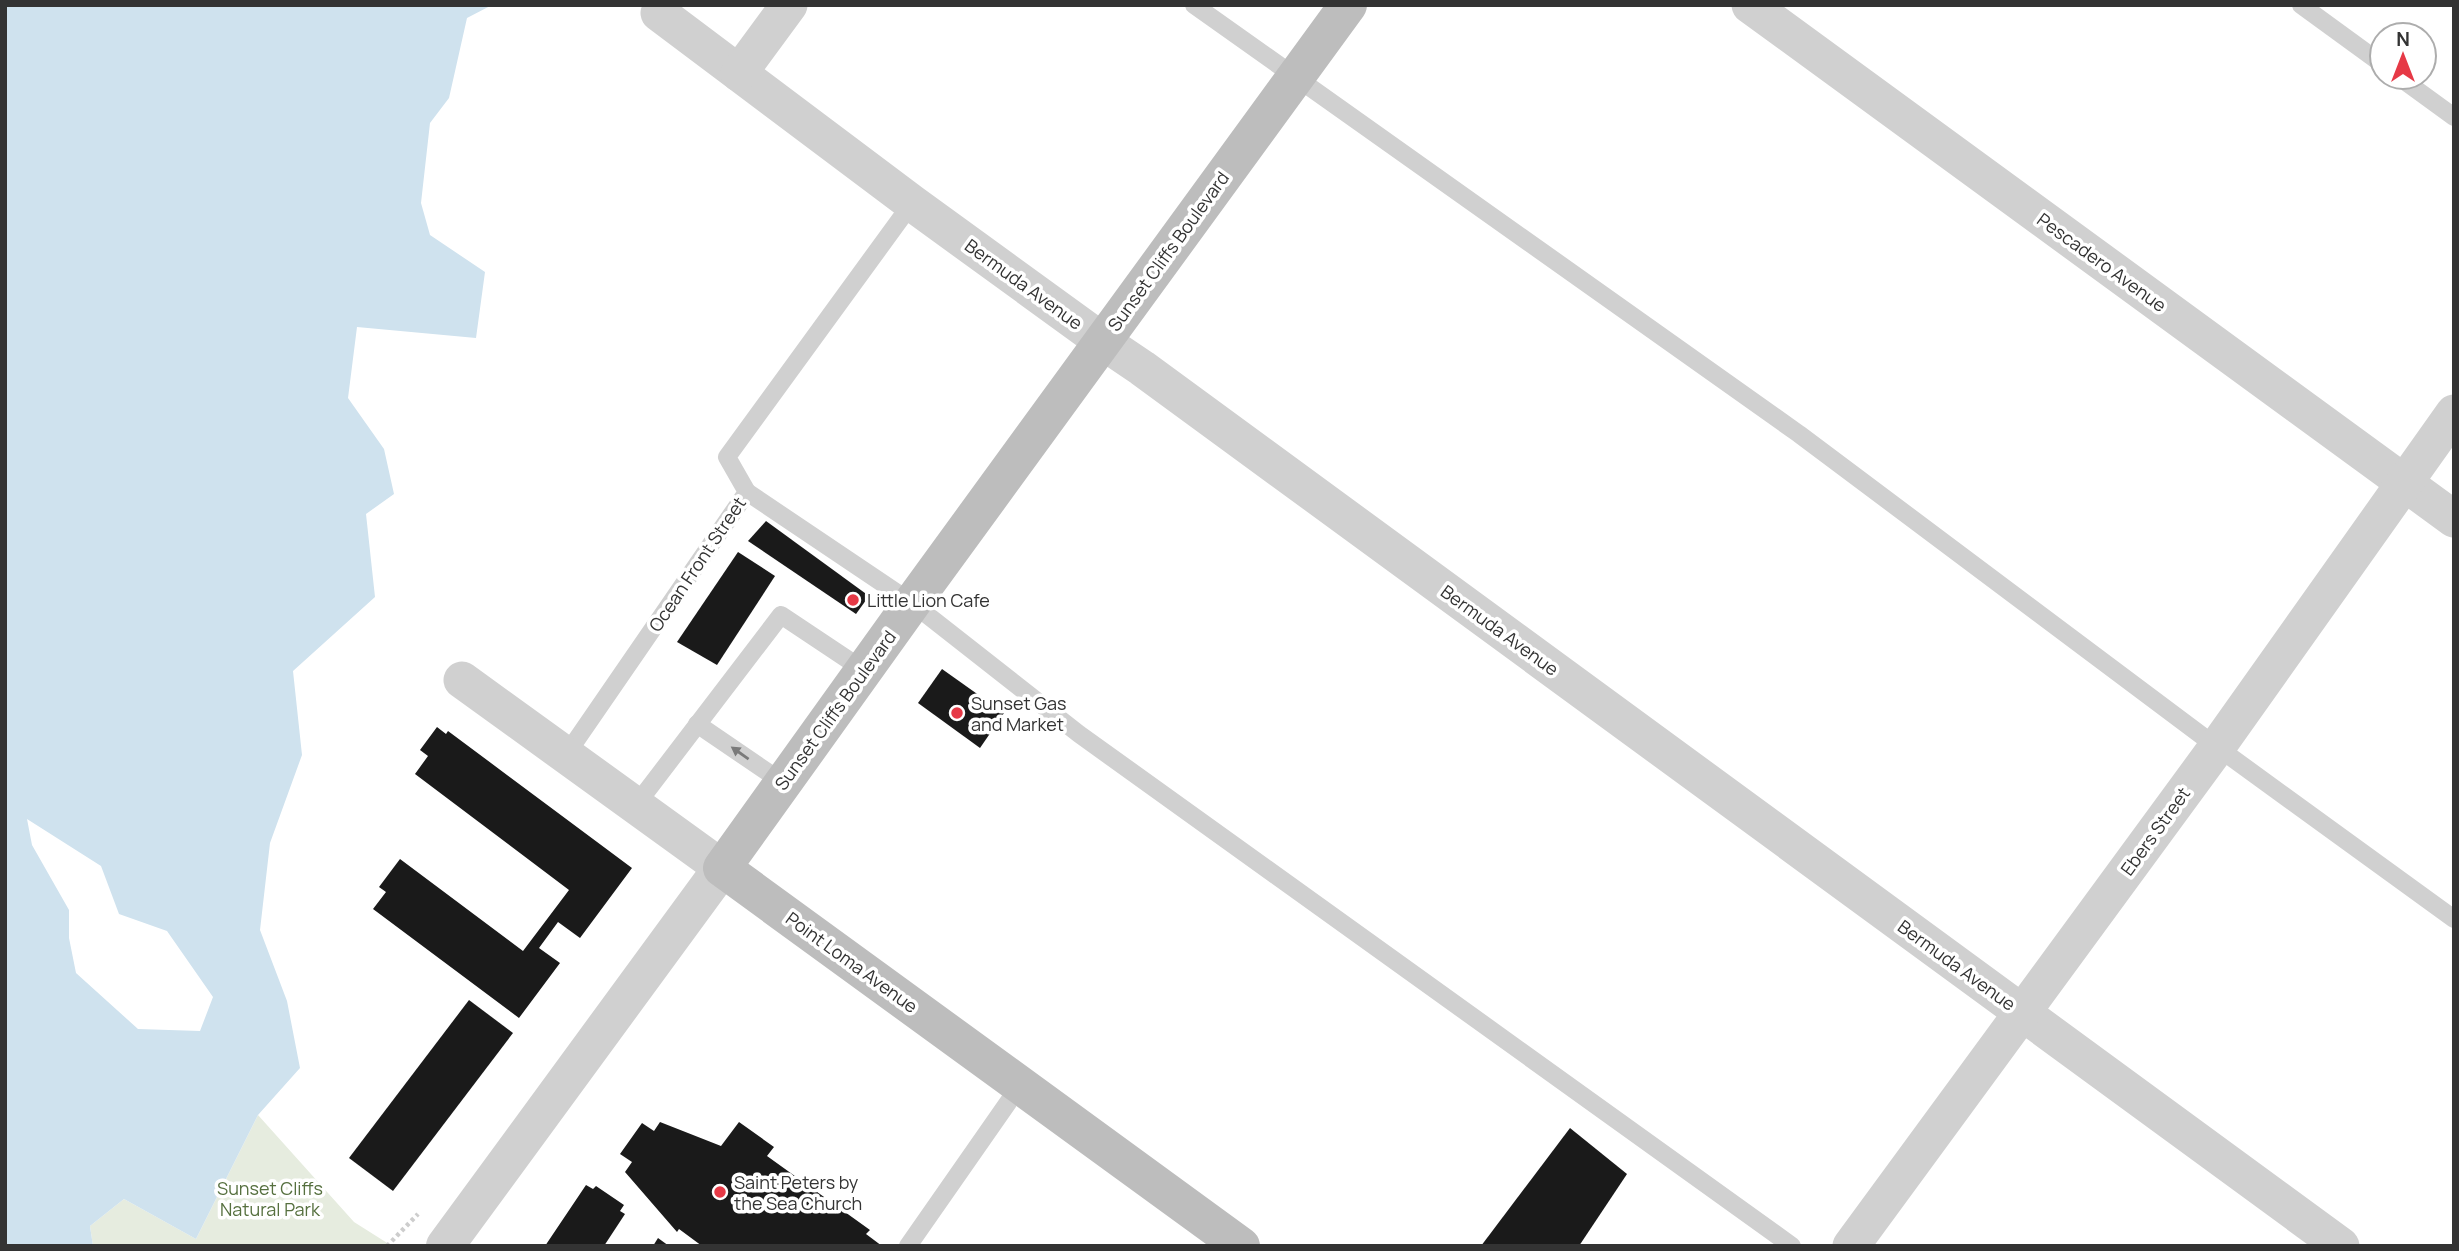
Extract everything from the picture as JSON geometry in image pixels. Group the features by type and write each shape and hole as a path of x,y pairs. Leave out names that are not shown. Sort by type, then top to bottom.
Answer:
{"main road":[{"name":"Sunset Cliffs Boulevard","path":"722,868 1102,341 1349,5"},
{"name":"Point Loma Avenue","path":"722,868 1241,1246"}],"street":[{"path":"739,73 789,5"},
{"name":"Pescadero Avenue","path":"1750,5 2454,519"},
{"name":"Bermuda Avenue","path":"659,13 912,203 1142,368 2341,1246"},
{"name":"Ebers Street","path":"1851,1246 2217,747 2454,413"},
{"name":"Point Loma Avenue","path":"462,680 722,868"},
{"name":"Sunset Cliffs Boulevard","path":"445,1246 722,868"}],"lane":[{"path":"1194,5 1799,434 2217,747 2454,919"},
{"path":"2301,5 2368,54"},
{"path":"2418,91 2454,117"},
{"name":"Ocean Front Street","path":"566,755 747,492 727,457 912,203"},
{"path":"747,492 912,603 1079,734 1792,1246"},
{"path":"636,805 781,615 864,671"},
{"path":"697,723 782,782"},
{"path":"908,1246 1021,1084"}],"path":[{"path":"387,1246 419,1213"}],"green space":[{"name":"Sunset Cliffs Natural Park","path":"258,1115 354,1222 392,1246 93,1246 90,1226 124,1199 196,1239"}],"water":[{"path":"5,5 492,5 467,18 449,98 430,123 421,203 430,235 485,272 476,338 357,327 348,398 384,449 394,494 366,514 375,597 293,671 302,755 270,843 260,930 287,1001 300,1068 258,1115 196,1239 124,1199 90,1226 93,1246 5,1246","holes":["27,819 101,866 119,914 167,931 213,997 200,1031 138,1029 76,973 69,938 69,910 32,845"]}],"building":[{"path":"766,521 869,596 856,614 748,541"},
{"path":"738,552 775,576 717,665 677,642"},
{"path":"942,669 1004,713 980,748 918,703"},
{"path":"437,727 446,734 448,731 632,868 580,938 558,922 539,948 560,963 519,1018 373,909 386,892 379,887 400,859 523,951 569,890 415,774 428,756 420,750"},
{"path":"469,1000 513,1033 393,1191 349,1158"},
{"path":"660,1122 721,1146 739,1122 774,1147 767,1156 870,1230 866,1234 882,1246 702,1246 679,1229 677,1232 625,1172 632,1162 620,1154 642,1123 654,1131"},
{"path":"1570,1128 1627,1174 1579,1246 1481,1246"},
{"path":"586,1185 593,1189 596,1186 624,1205 620,1211 625,1214 604,1246 545,1246"},
{"path":"658,1238 669,1246 653,1246"}],"place":[{"name":"Little Lion Cafe","path":"853,600"},
{"name":"Sunset Gas and Market","path":"957,713"},
{"name":"Saint Peters by the Sea Church","path":"720,1192"}]}
